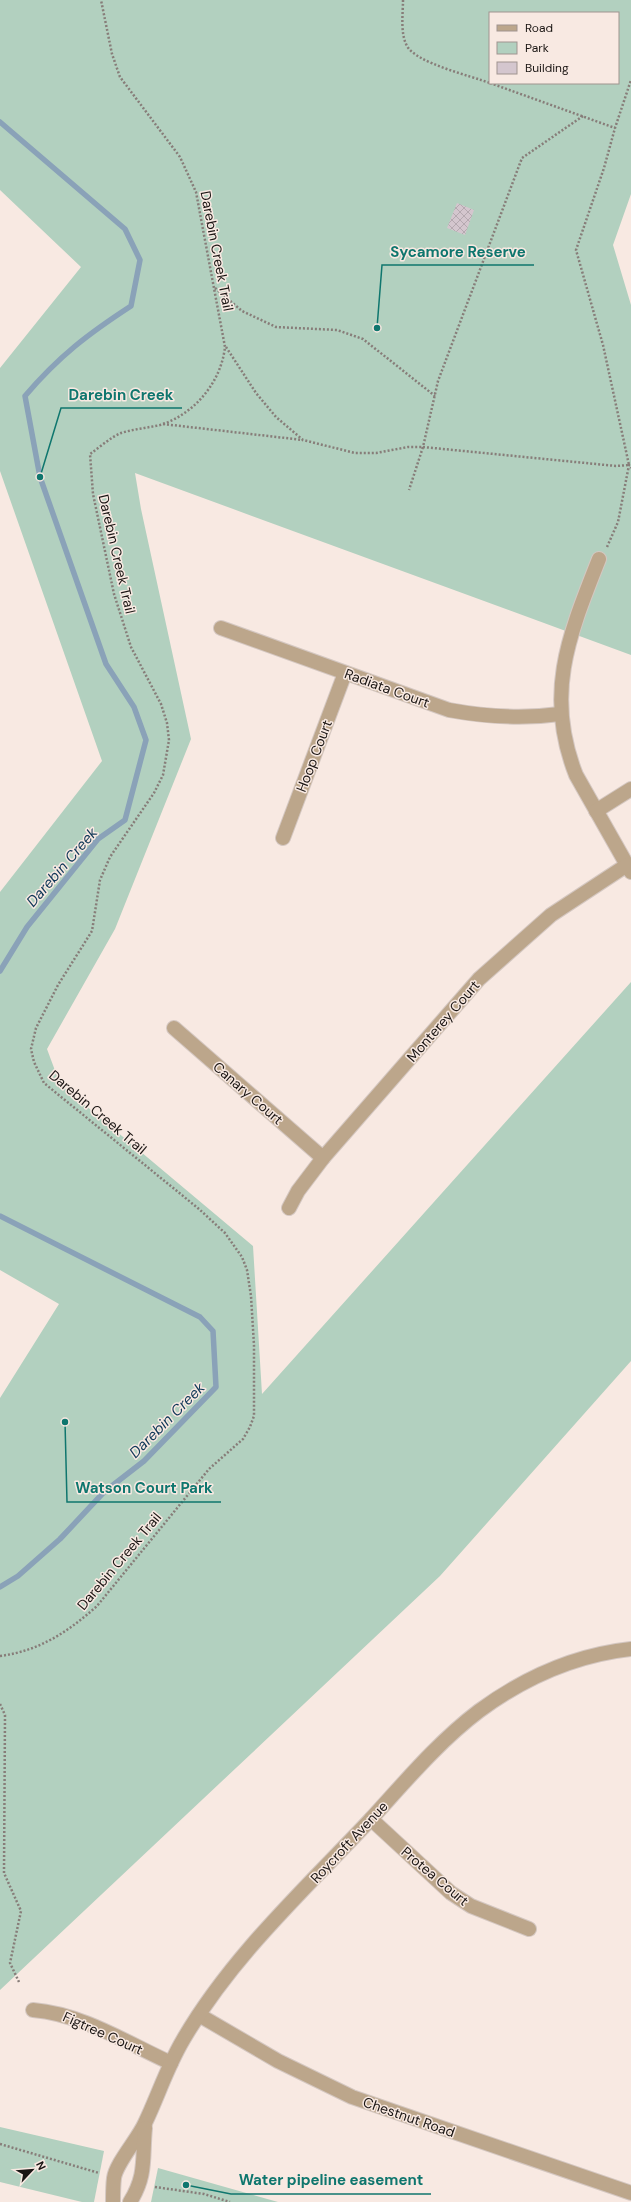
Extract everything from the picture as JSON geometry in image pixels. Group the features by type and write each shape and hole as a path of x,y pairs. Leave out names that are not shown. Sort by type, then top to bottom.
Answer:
{"street":[{"path":"599,559 583,599 564,660 561,679 560,714 569,758 581,786 629,868"},
{"name":"Radiata Court","path":"221,628 449,710 472,714 516,718 560,714"},
{"name":"Hoop Court","path":"283,838 345,673"},
{"path":"596,811 631,789"},
{"name":"Monterey Court","path":"289,1208 298,1191 323,1158 479,979 551,915 629,868"},
{"name":"Canary Court","path":"174,1028 323,1158"},
{"name":"Roycroft Avenue","path":"113,2202 114,2177 145,2124 171,2063 199,2014 233,1968 371,1819 454,1733 477,1712 501,1696 555,1668 585,1658 631,1649"},
{"name":"Protea Court","path":"371,1819 456,1896 471,1906 494,1917 529,1929"},
{"name":"Figtree Court","path":"33,2010 54,2012 75,2019 171,2063"},
{"name":"Chestnut Road","path":"199,2014 278,2061 352,2097 631,2193"},
{"name":"Roycroft Avenue","path":"130,2202 141,2184 143,2176 142,2152 145,2124"}],"path":[{"name":"Darebin Creek Trail","path":"0,1656 35,1649 78,1623 97,1606 208,1469 243,1439 254,1416 254,1345 251,1296 247,1270 242,1257 225,1233 199,1209 44,1083 34,1062 31,1049 36,1028 58,985 92,931 100,880 110,857 154,793 168,756 169,740 167,723 161,704 131,647 114,594 93,494 90,454 120,434 161,424 194,405 207,392 217,378 223,363 225,346 196,192 180,157 120,77 112,54 101,0"},
{"path":"403,0 404,38 410,51 424,59 489,83"},
{"path":"599,559 618,522 630,467 603,345 576,250 604,168 615,128 631,80"},
{"path":"493,84 615,128"},
{"path":"409,490 423,446 438,381 522,158 583,116"},
{"path":"215,288 242,311 276,327 337,330 363,339 435,396"},
{"path":"225,346 256,393 276,417 303,440"},
{"path":"161,424 303,440 355,453 376,453 408,447 423,446 630,467"},
{"path":"0,1704 4,1716 4,1873 22,1911 10,1963 19,1982"}],"green space":[{"path":"0,0 631,0 631,194 613,245 631,305 631,655 135,473 141,509 191,739 115,929 47,1049 60,1084 253,1246 262,1394 631,982 631,1361 440,1576 0,1990 0,1398 59,1304 0,1270 0,892 102,761 0,471 0,368 81,267 0,190"},
{"path":"0,2127 104,2151 94,2202 82,2202 0,2182"},
{"path":"158,2168 278,2202 151,2202"}],"building":[{"path":"457,203 474,210 465,235 447,228"}],"waterway":[{"name":"Darebin Creek","path":"0,122 125,229 140,260 131,306 101,326 62,357 25,396 40,477 106,664 134,707 146,740 125,820 98,839 27,927 0,971"},
{"name":"Darebin Creek","path":"0,1216 200,1317 213,1331 216,1387 144,1461 104,1492 60,1539 18,1576 0,1587"}],"place":[{"name":"Sycamore Reserve","path":"377,328"},
{"name":"Darebin Creek","path":"40,477"},
{"name":"Watson Court Park","path":"65,1422"},
{"name":"Water pipeline easement","path":"186,2185"}]}
